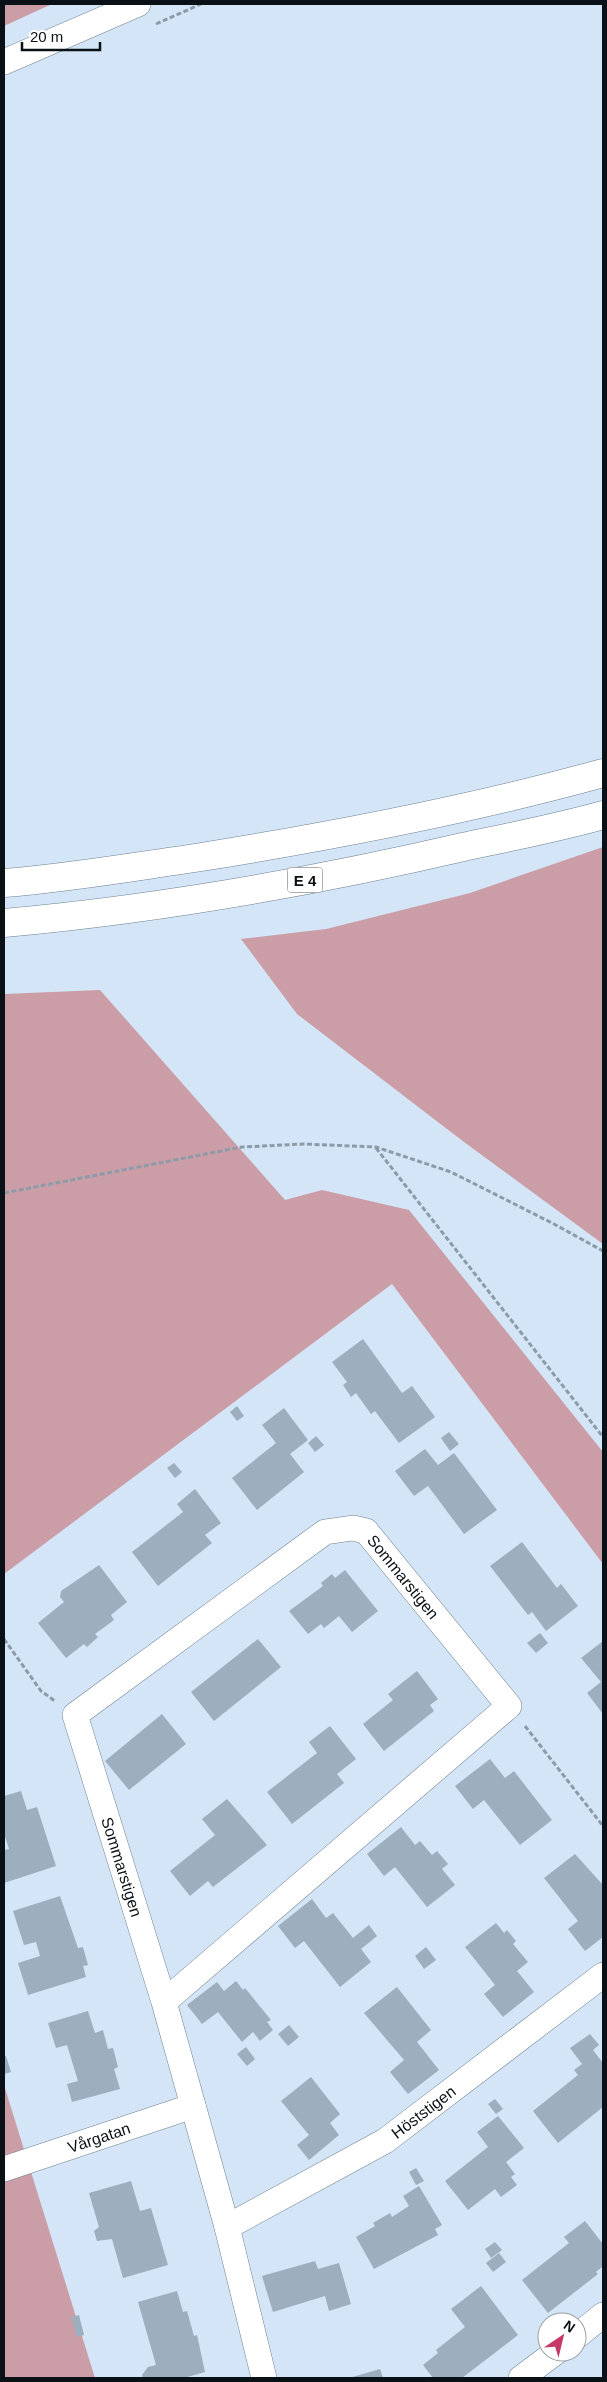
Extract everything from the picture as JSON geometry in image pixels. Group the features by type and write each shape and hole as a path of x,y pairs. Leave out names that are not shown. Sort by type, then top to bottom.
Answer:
{"highway":[{"name":"E 4","path":"4,883 51,880 261,848 416,819 519,796 603,772"},
{"name":"E 4","path":"4,923 56,918 261,889 412,859 603,815"}],"street":[{"path":"4,62 138,4"},
{"name":"Sommarstigen","path":"193,2106 164,2002 75,1715 325,1532 353,1528 366,1531 509,1706"},
{"path":"164,2002 509,1706"},
{"name":"Höststigen","path":"227,2227 385,2141 603,1975"},
{"path":"193,2106 227,2227 264,2378"},
{"name":"Vårgatan","path":"4,2169 193,2106"},
{"path":"587,2328 603,2315"},
{"path":"521,2378 543,2362"}],"path":[{"path":"4,1193 242,1147 304,1144 376,1147 450,1172 554,1224 603,1251"},
{"path":"376,1147 603,1437"},
{"path":"4,1639 41,1691 75,1715"},
{"path":"509,1706 603,1826"}],"shaded area":[{"path":"4,4 52,4 4,26"},
{"path":"603,847 603,1244 464,1142 297,1014 241,939 326,929 470,893"},
{"path":"100,990 285,1200 322,1190 409,1210 603,1452 603,1564 392,1284 4,1574 4,994"},
{"path":"4,2085 95,2378 4,2378"}],"building":[{"path":"363,1339 402,1393 412,1386 435,1417 399,1443 375,1411 371,1414 356,1393 351,1397 343,1385 347,1382 332,1362"},
{"path":"237,1406 244,1416 237,1421 230,1412"},
{"path":"284,1408 308,1440 290,1454 304,1472 257,1510 232,1478 276,1443 262,1425"},
{"path":"449,1432 459,1444 450,1451 441,1438"},
{"path":"316,1436 324,1445 315,1452 308,1443"},
{"path":"425,1449 438,1465 454,1453 497,1510 464,1534 428,1486 414,1496 395,1471"},
{"path":"174,1463 182,1472 175,1478 167,1468"},
{"path":"195,1489 221,1523 205,1535 212,1543 158,1586 132,1552 183,1512 177,1504"},
{"path":"522,1542 557,1588 561,1584 578,1606 546,1631 532,1612 528,1615 490,1566"},
{"path":"99,1565 127,1602 111,1615 114,1620 95,1634 98,1637 87,1647 84,1644 66,1658 38,1623 64,1602 60,1597 61,1591"},
{"path":"345,1570 378,1611 352,1632 339,1616 324,1628 321,1624 308,1634 289,1611 323,1586 321,1583 332,1574 335,1578"},
{"path":"540,1633 548,1643 536,1653 527,1643"},
{"path":"258,1639 281,1667 214,1721 191,1692"},
{"path":"603,1641 603,1714 587,1693 601,1682 581,1658"},
{"path":"417,1671 438,1699 430,1705 434,1711 384,1751 363,1724 393,1700 388,1694"},
{"path":"162,1714 186,1744 129,1790 105,1761"},
{"path":"330,1726 356,1759 337,1774 344,1783 292,1824 267,1792 317,1753 309,1742"},
{"path":"490,1759 505,1778 514,1771 552,1820 520,1845 484,1800 473,1809 455,1786"},
{"path":"21,1791 27,1810 37,1807 56,1866 4,1883 4,1850 9,1849 4,1833 4,1796"},
{"path":"227,1799 267,1845 213,1887 208,1881 190,1896 170,1871 215,1835 202,1819"},
{"path":"401,1827 415,1845 420,1841 432,1855 437,1851 448,1864 442,1869 455,1885 427,1907 395,1867 384,1876 367,1854"},
{"path":"575,1854 603,1885 603,1937 585,1951 568,1929 578,1921 544,1878"},
{"path":"60,1896 78,1948 83,1947 88,1965 83,1966 86,1977 28,1995 18,1963 40,1956 36,1942 24,1945 13,1911"},
{"path":"312,1899 326,1918 333,1913 353,1938 369,1925 377,1936 361,1949 371,1962 340,1987 304,1941 295,1948 278,1926"},
{"path":"496,1923 504,1933 507,1930 516,1941 513,1944 528,1962 517,1971 534,1992 503,2017 484,1994 495,1985 465,1947"},
{"path":"426,1947 436,1960 424,1969 415,1956"},
{"path":"236,1981 243,1990 245,1988 271,2020 267,2022 273,2030 260,2041 253,2032 242,2042 218,2012 202,2024 187,2005 217,1982 224,1991"},
{"path":"397,1987 431,2030 417,2042 439,2070 408,2094 390,2072 404,2060 364,2013"},
{"path":"88,2011 95,2033 103,2030 108,2049 113,2048 118,2067 114,2069 120,2089 72,2102 67,2084 78,2081 67,2045 56,2048 48,2023"},
{"path":"289,2025 299,2037 288,2046 278,2034"},
{"path":"590,2034 599,2045 593,2050 603,2063 603,2107 558,2143 533,2111 578,2075 574,2070 582,2064 570,2048"},
{"path":"246,2047 255,2059 247,2066 237,2054"},
{"path":"4,2056 6,2056 11,2072 4,2074"},
{"path":"311,2077 340,2114 330,2123 339,2135 309,2160 297,2145 309,2135 281,2101"},
{"path":"495,2099 503,2109 496,2114 488,2104"},
{"path":"498,2116 524,2148 506,2162 515,2174 511,2177 517,2185 501,2197 495,2189 468,2210 445,2181 488,2147 477,2132"},
{"path":"416,2168 424,2181 416,2185 409,2172"},
{"path":"131,2181 140,2211 151,2208 168,2265 123,2278 112,2239 97,2241 94,2231 99,2227 89,2193"},
{"path":"419,2186 442,2225 435,2229 438,2235 374,2269 356,2237 375,2226 373,2223 390,2213 392,2217 409,2206 403,2196"},
{"path":"585,2221 603,2244 603,2266 596,2272 598,2274 547,2312 522,2280 569,2243 564,2237"},
{"path":"495,2242 502,2250 491,2258 485,2249"},
{"path":"499,2253 506,2262 493,2272 486,2263"},
{"path":"315,2261 318,2269 339,2263 351,2304 329,2311 325,2296 273,2312 262,2276"},
{"path":"481,2286 518,2335 462,2378 433,2378 423,2365 438,2353 436,2350 465,2327 451,2309"},
{"path":"177,2291 183,2312 187,2311 194,2336 197,2335 205,2372 184,2378 143,2378 142,2375 148,2367 156,2365 138,2302"},
{"path":"79,2315 84,2335 77,2337 71,2317"},
{"path":"380,2369 383,2378 349,2378"}]}
